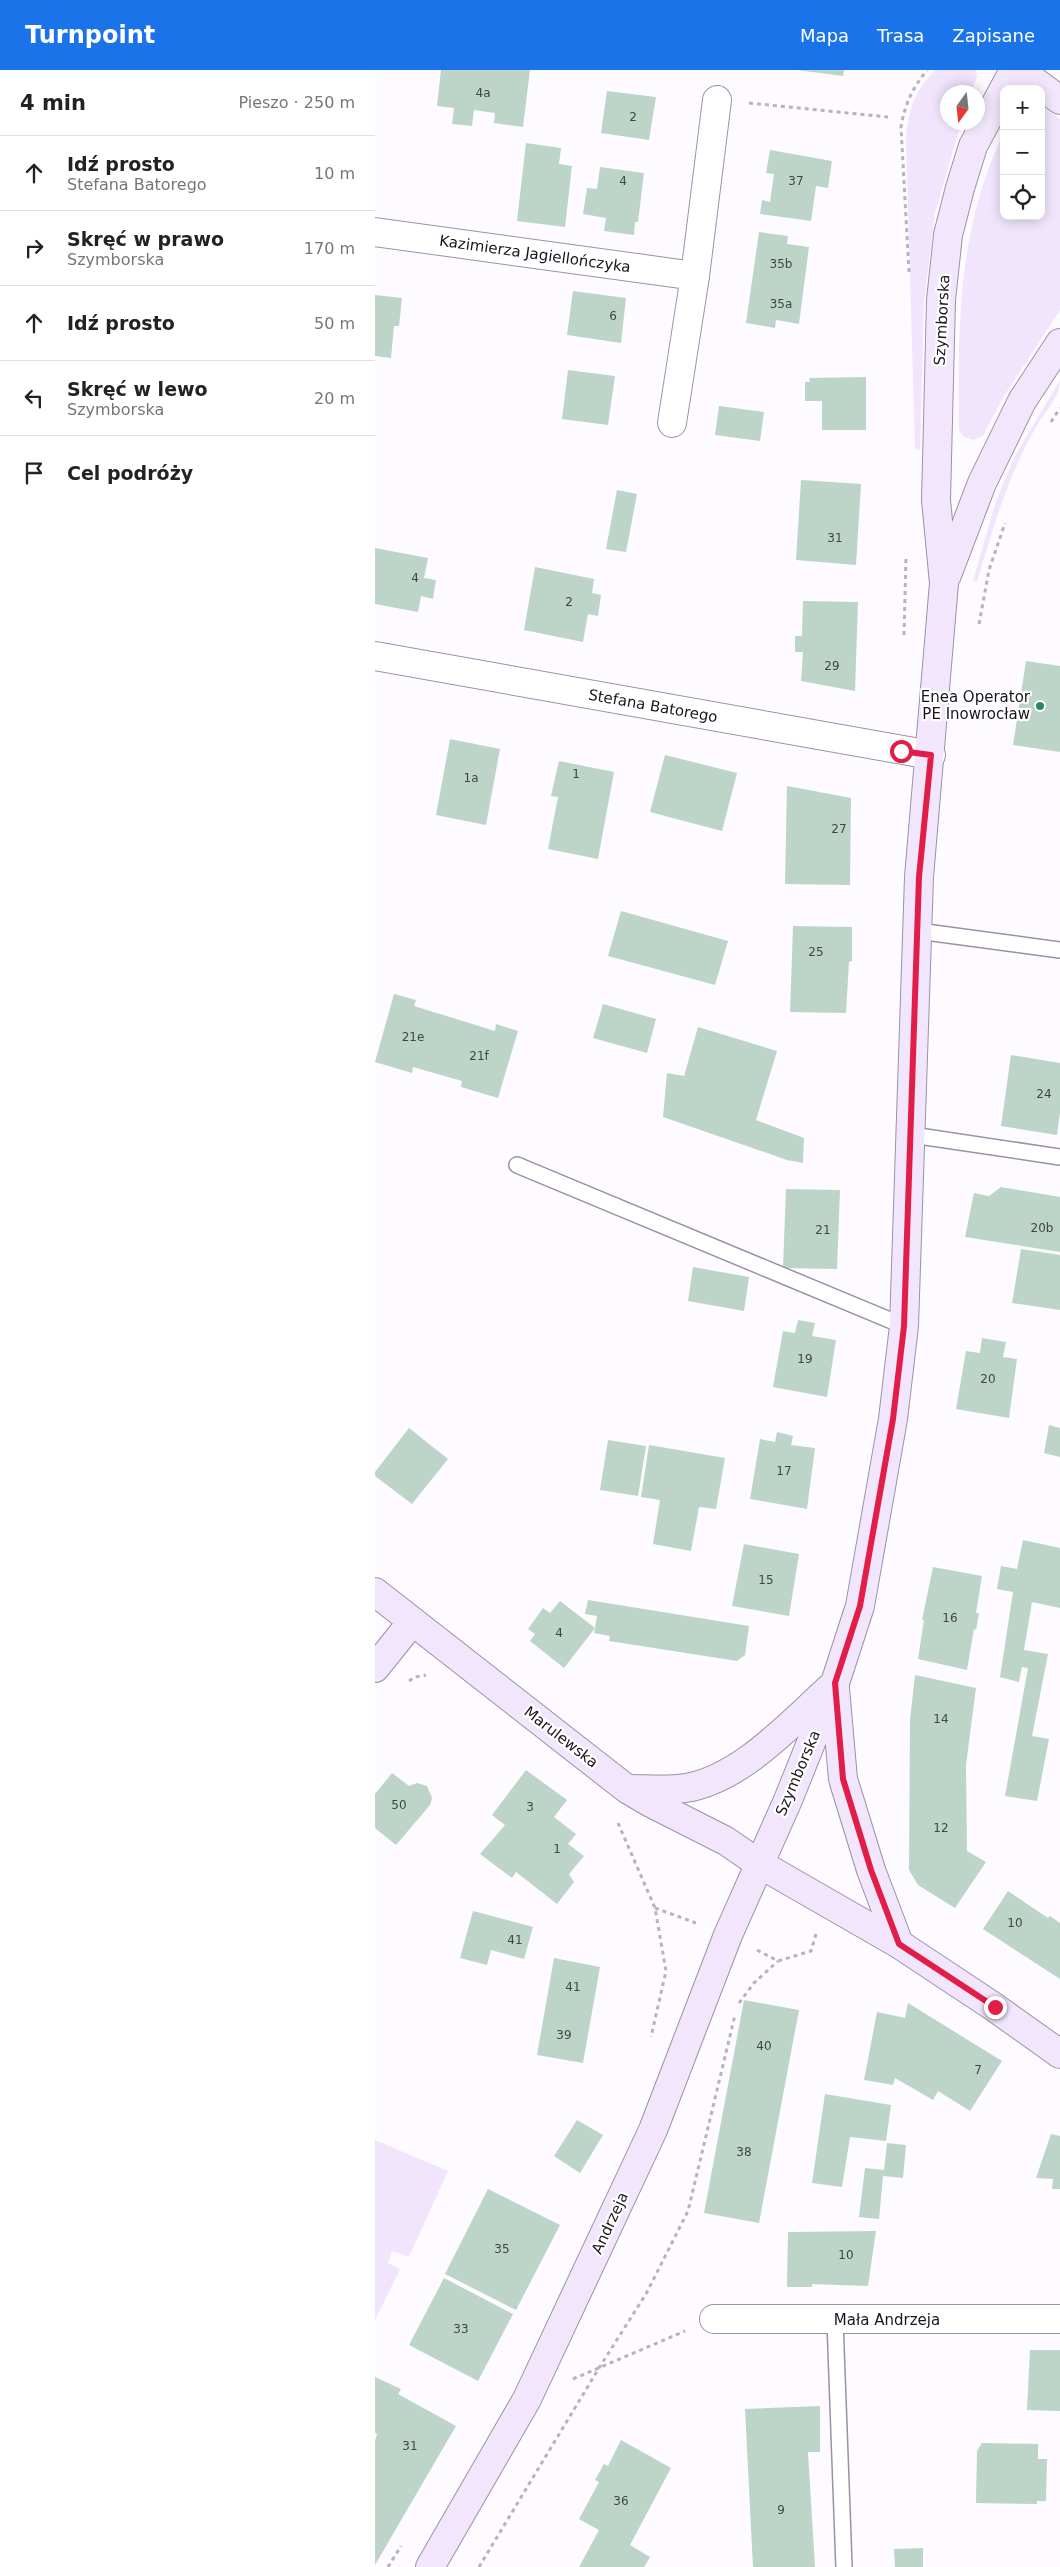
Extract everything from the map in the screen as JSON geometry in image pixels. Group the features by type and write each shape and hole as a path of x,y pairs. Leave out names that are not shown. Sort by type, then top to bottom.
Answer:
{"street":[{"name":"Szymborska","path":"758,1863 788,1800 835,1683 860,1606 893,1419 904,1326 912,1135 919,877 931,755 944,583 936,500 941,300 948,235 973,146 1013,70"},
{"path":"1019,70 1060,100"},
{"path":"672,423 695,276 717,100"},
{"name":"Kazimierza Jagiellończyka","path":"375,232 695,276"},
{"name":"Szymborska","path":"944,583 982,483 1022,401 1060,343"},
{"name":"Stefana Batorego","path":"375,656 931,755"},
{"name":"Marulewska","path":"375,1592 627,1789 726,1841 758,1863"},
{"path":"375,1668 412,1622"},
{"path":"627,1789 688,1788 730,1771 761,1749 835,1683"},
{"path":"835,1683 843,1779 871,1870 899,1944"},
{"path":"758,1863 899,1944 995,2007 1060,2054"},
{"name":"Andrzeja","path":"430,2567 527,2399 653,2130 728,1935 758,1863"},
{"name":"Mała Andrzeja","path":"714,2319 1060,2319"}],"lane":[{"path":"918,931 1060,950"},
{"path":"912,1135 1060,1157"},
{"path":"517,1165 904,1326"},
{"path":"835,2320 844,2567"}],"path":[{"path":"717,100 888,117"},
{"path":"1047,429 1060,408"},
{"path":"979,624 989,570 1008,514"},
{"path":"627,1789 613,1812 655,1908 666,1971 651,2038"},
{"path":"479,2567 599,2368 647,2294 689,2211 737,2005 754,1983 778,1961"},
{"path":"527,2399 714,2319"},
{"path":"388,2567 404,2542"}],"shaded area":[{"path":"935,70 976,70 977,77 974,85 940,85 940,130 959,130 935,213 924,303 920,450 915,449 906,137 911,108 922,86"},
{"path":"1045,109 1060,119 1060,310 1004,396 983,436 973,440 963,436 959,430 960,315 963,278 969,242 977,205 1000,142 1000,220 1045,220"},
{"path":"1060,380 1058,392 1018,461 989,541 977,582 973,581 996,501 1015,456"},
{"path":"375,2140 448,2171 409,2257 392,2251 388,2263 400,2269 375,2320"}],"building":[{"path":"441,70 530,70 523,127 494,123 495,113 474,110 472,126 452,124 454,108 437,106"},
{"path":"797,70 844,70 843,76"},
{"path":"607,91 656,97 649,140 601,133"},
{"path":"526,143 561,148 559,164 572,166 565,227 517,221"},
{"path":"770,150 832,161 828,188 816,186 811,221 760,214 762,200 770,202 774,174 766,173"},
{"path":"600,167 644,173 638,222 635,222 634,235 604,231 606,218 583,214 587,188 597,189"},
{"path":"759,232 788,236 787,244 809,247 799,324 776,320 775,328 746,323"},
{"path":"573,291 626,298 621,343 567,335"},
{"path":"375,295 402,298 399,326 394,326 391,358 375,356"},
{"path":"568,370 615,376 608,425 562,419"},
{"path":"866,377 866,430 822,430 822,401 805,401 805,382 810,382 809,378"},
{"path":"719,406 764,412 760,441 715,435"},
{"path":"801,480 861,484 856,565 796,560"},
{"path":"617,490 637,494 626,552 606,549"},
{"path":"375,548 428,558 424,578 436,580 433,599 421,596 418,612 375,604"},
{"path":"535,567 594,579 592,593 601,595 598,616 588,614 583,642 524,630"},
{"path":"803,601 858,602 855,691 801,681 803,652 795,652 795,636 802,636"},
{"name":"Enea Operator PE Inowrocław","path":"1026,661 1060,666 1060,752 1013,745"},
{"path":"450,739 500,749 486,825 436,815"},
{"path":"665,755 737,773 722,831 650,812"},
{"path":"559,761 614,772 598,859 548,849 558,797 551,796"},
{"path":"787,786 851,798 850,885 785,884"},
{"path":"621,911 728,941 715,985 608,956"},
{"path":"793,926 852,927 852,961 849,962 846,1013 790,1012"},
{"path":"394,994 416,1000 414,1006 495,1031 496,1024 518,1031 498,1098 461,1087 462,1081 413,1067 412,1073 375,1062"},
{"path":"603,1004 656,1019 647,1053 593,1038"},
{"path":"698,1027 777,1051 756,1120 804,1138 803,1163 787,1160 663,1117 667,1073 684,1076"},
{"path":"1011,1055 1060,1063 1060,1112 1057,1135 1001,1126"},
{"path":"1001,1187 1060,1197 1060,1252 965,1237 974,1193 989,1196"},
{"path":"786,1189 840,1190 837,1269 783,1268"},
{"path":"1021,1249 1060,1255 1060,1310 1012,1303"},
{"path":"693,1267 749,1277 744,1311 688,1301"},
{"path":"798,1320 815,1323 812,1336 836,1340 827,1397 773,1387 783,1331 795,1333"},
{"path":"982,1338 1006,1342 1003,1357 1017,1359 1009,1418 956,1409 966,1351 980,1353"},
{"path":"1049,1425 1060,1428 1060,1457 1044,1453"},
{"path":"409,1428 448,1459 412,1504 375,1476 375,1472"},
{"path":"777,1432 793,1436 791,1445 815,1448 807,1509 750,1499 760,1439 775,1442"},
{"path":"608,1440 646,1446 638,1496 600,1490"},
{"path":"649,1445 725,1458 716,1509 699,1507 691,1551 653,1544 660,1500 641,1497"},
{"path":"1023,1540 1060,1548 1060,1608 1032,1602 1024,1650 1048,1654 1032,1736 1049,1739 1037,1801 1005,1796 1028,1668 1022,1667 1019,1682 1000,1677 1013,1592 997,1589 1001,1566 1017,1569"},
{"path":"744,1544 799,1554 789,1616 732,1606"},
{"path":"933,1567 982,1576 976,1613 979,1613 976,1630 974,1629 967,1670 918,1659 924,1620 922,1620"},
{"path":"588,1600 749,1626 745,1655 737,1661 609,1641 610,1636 594,1633 597,1616 585,1614"},
{"path":"560,1601 595,1628 564,1668 530,1641 535,1634 528,1629 543,1608 550,1613"},
{"path":"915,1675 976,1688 966,1765 967,1851 986,1862 955,1908 918,1885 909,1870 910,1720"},
{"path":"526,1770 567,1800 554,1817 576,1834 568,1844 584,1856 569,1874 574,1882 557,1904 516,1872 512,1878 480,1854 505,1825 492,1815"},
{"path":"392,1773 409,1786 417,1783 427,1786 432,1798 430,1805 396,1845 375,1828 375,1794"},
{"path":"1008,1891 1048,1918 1050,1916 1060,1923 1060,1979 983,1929"},
{"path":"473,1911 533,1927 524,1959 491,1950 487,1965 460,1958"},
{"path":"554,1958 600,1967 583,2063 537,2055"},
{"path":"744,2000 799,2010 759,2223 704,2213"},
{"path":"908,2003 1002,2061 970,2111 938,2091 933,2100 895,2078 893,2085 864,2080 877,2012 905,2018"},
{"path":"825,2094 891,2105 886,2141 850,2137 842,2187 812,2183"},
{"path":"577,2120 603,2135 580,2173 554,2156"},
{"path":"1051,2134 1060,2136 1060,2189 1052,2189 1053,2179 1036,2178"},
{"path":"887,2143 906,2145 903,2178 883,2176 879,2219 859,2217 865,2168 884,2170"},
{"path":"488,2189 560,2225 516,2310 445,2274"},
{"path":"876,2231 868,2286 812,2284 812,2287 787,2287 788,2232"},
{"path":"444,2278 513,2314 478,2381 409,2345"},
{"path":"1030,2350 1060,2350 1060,2411 1027,2410"},
{"path":"375,2377 401,2389 398,2394 456,2426 375,2565 375,2441 377,2434 375,2433"},
{"path":"820,2406 820,2452 808,2452 815,2567 753,2567 745,2409"},
{"path":"621,2440 671,2468 630,2545 650,2557 644,2567 579,2567 599,2530 579,2519 599,2482 595,2480 604,2464 608,2466"},
{"path":"982,2443 1038,2444 1038,2459 1047,2459 1046,2501 1037,2501 1037,2504 976,2503 977,2451"},
{"path":"923,2548 923,2567 895,2567 894,2549"}],"place":[{"name":"Enea Operator PE Inowrocław","path":"1040,706"}],"route":[{"path":"901,751 931,755 919,877 909,1224 904,1326 893,1419 860,1606 835,1683 843,1779 858,1832 899,1944 995,2007"}]}
